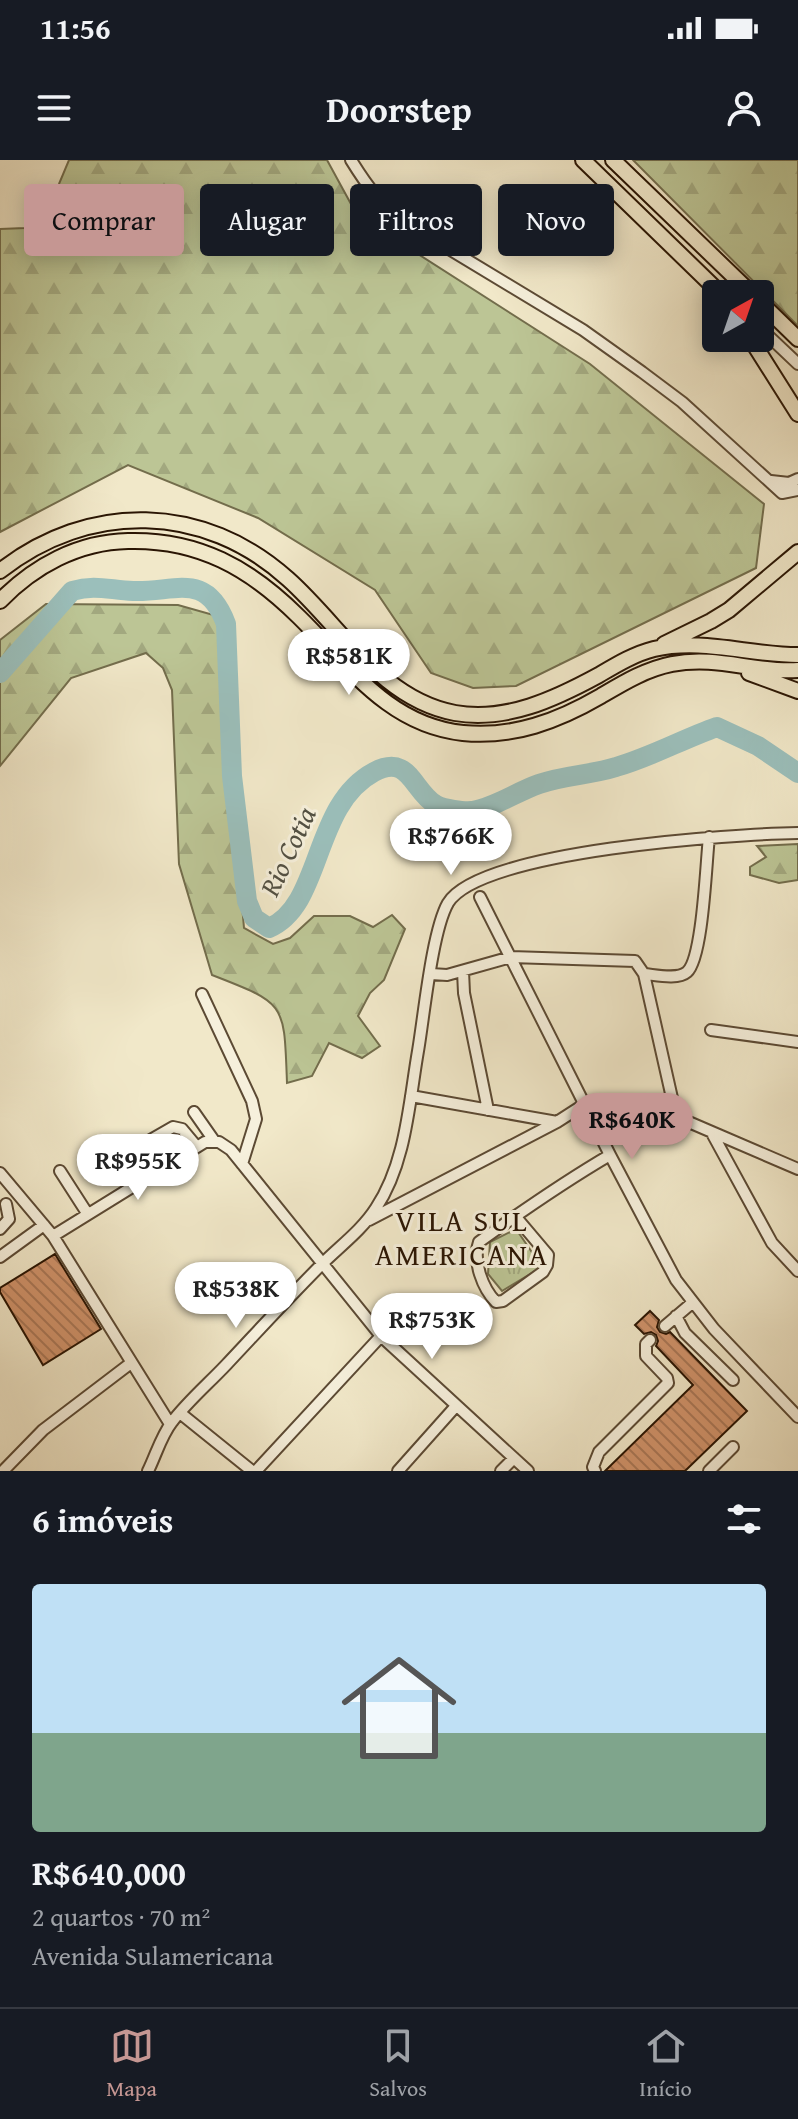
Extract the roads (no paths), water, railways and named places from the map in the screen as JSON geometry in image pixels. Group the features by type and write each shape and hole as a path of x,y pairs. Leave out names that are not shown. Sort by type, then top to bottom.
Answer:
{"main road":[{"path":"583,160 708,280"},
{"path":"613,160 737,280"},
{"path":"774,316 798,339"},
{"path":"759,352 798,414"},
{"path":"0,571 27,551 83,527 115,520 185,525 242,546 289,579 379,675 409,697 458,713 494,715 524,709 711,621 798,552"},
{"path":"0,601 38,569 84,548 117,541 177,543 237,566 268,589 373,693 401,714 431,727 463,733 499,734 545,723 650,670 670,664 719,660 758,668 798,670"},
{"path":"653,649 721,646 774,655 798,655"},
{"path":"719,660 798,691"}],"street":[{"path":"351,160 369,191 406,223 583,330 642,372 682,402 782,493 798,490"},
{"path":"774,341 798,364"},
{"path":"766,479 778,483 798,479"},
{"path":"152,1469 170,1424 367,1221 388,1188 411,1096 431,974 447,905 454,895 470,884 514,868 591,852 709,837 798,833"},
{"path":"644,974 681,976 694,963 701,927 709,837"},
{"path":"480,897 676,1280 692,1303 798,1417"},
{"path":"431,974 447,975 511,957 635,961 644,974 677,1113 684,1120 713,1134 798,1169"},
{"path":"463,971 464,993 488,1110"},
{"path":"202,994 252,1101 256,1119 242,1164"},
{"path":"711,1030 798,1042"},
{"path":"411,1096 557,1122"},
{"path":"367,1221 557,1122 585,1104"},
{"path":"194,1112 206,1144"},
{"path":"126,1154 173,1127 206,1144 231,1150 381,1336 528,1471"},
{"path":"713,1134 772,1243 798,1271"},
{"path":"53,1236 206,1144"},
{"path":"515,1216 548,1255 547,1265 543,1272 503,1301 496,1302 478,1266 479,1242 515,1216 610,1155"},
{"path":"60,1171 87,1213"},
{"path":"0,1173 53,1236 170,1424"},
{"path":"0,1229 9,1219 3,1206 19,1193"},
{"path":"0,1257 44,1225"},
{"path":"665,1326 692,1303"},
{"path":"676,1316 685,1333 733,1380"},
{"path":"180,1413 254,1471 381,1336"},
{"path":"595,1471 593,1467 599,1452 668,1383 646,1356 646,1344 650,1340"},
{"path":"3,1471 43,1430 131,1363"},
{"path":"398,1471 456,1406"},
{"path":"709,1471 733,1447"},
{"path":"501,1471 514,1458"}],"waterway":[{"name":"Rio Cotia","path":"0,673 72,591 187,588 209,596 226,624 232,776 247,901 254,918 269,928 286,916 299,899 339,807 354,787 386,767 403,770 436,805 472,811 548,781 629,763 717,727 758,746 798,773"}],"district":[{"name":"VILA SUL AMERICANA","path":"462,1237"}]}
